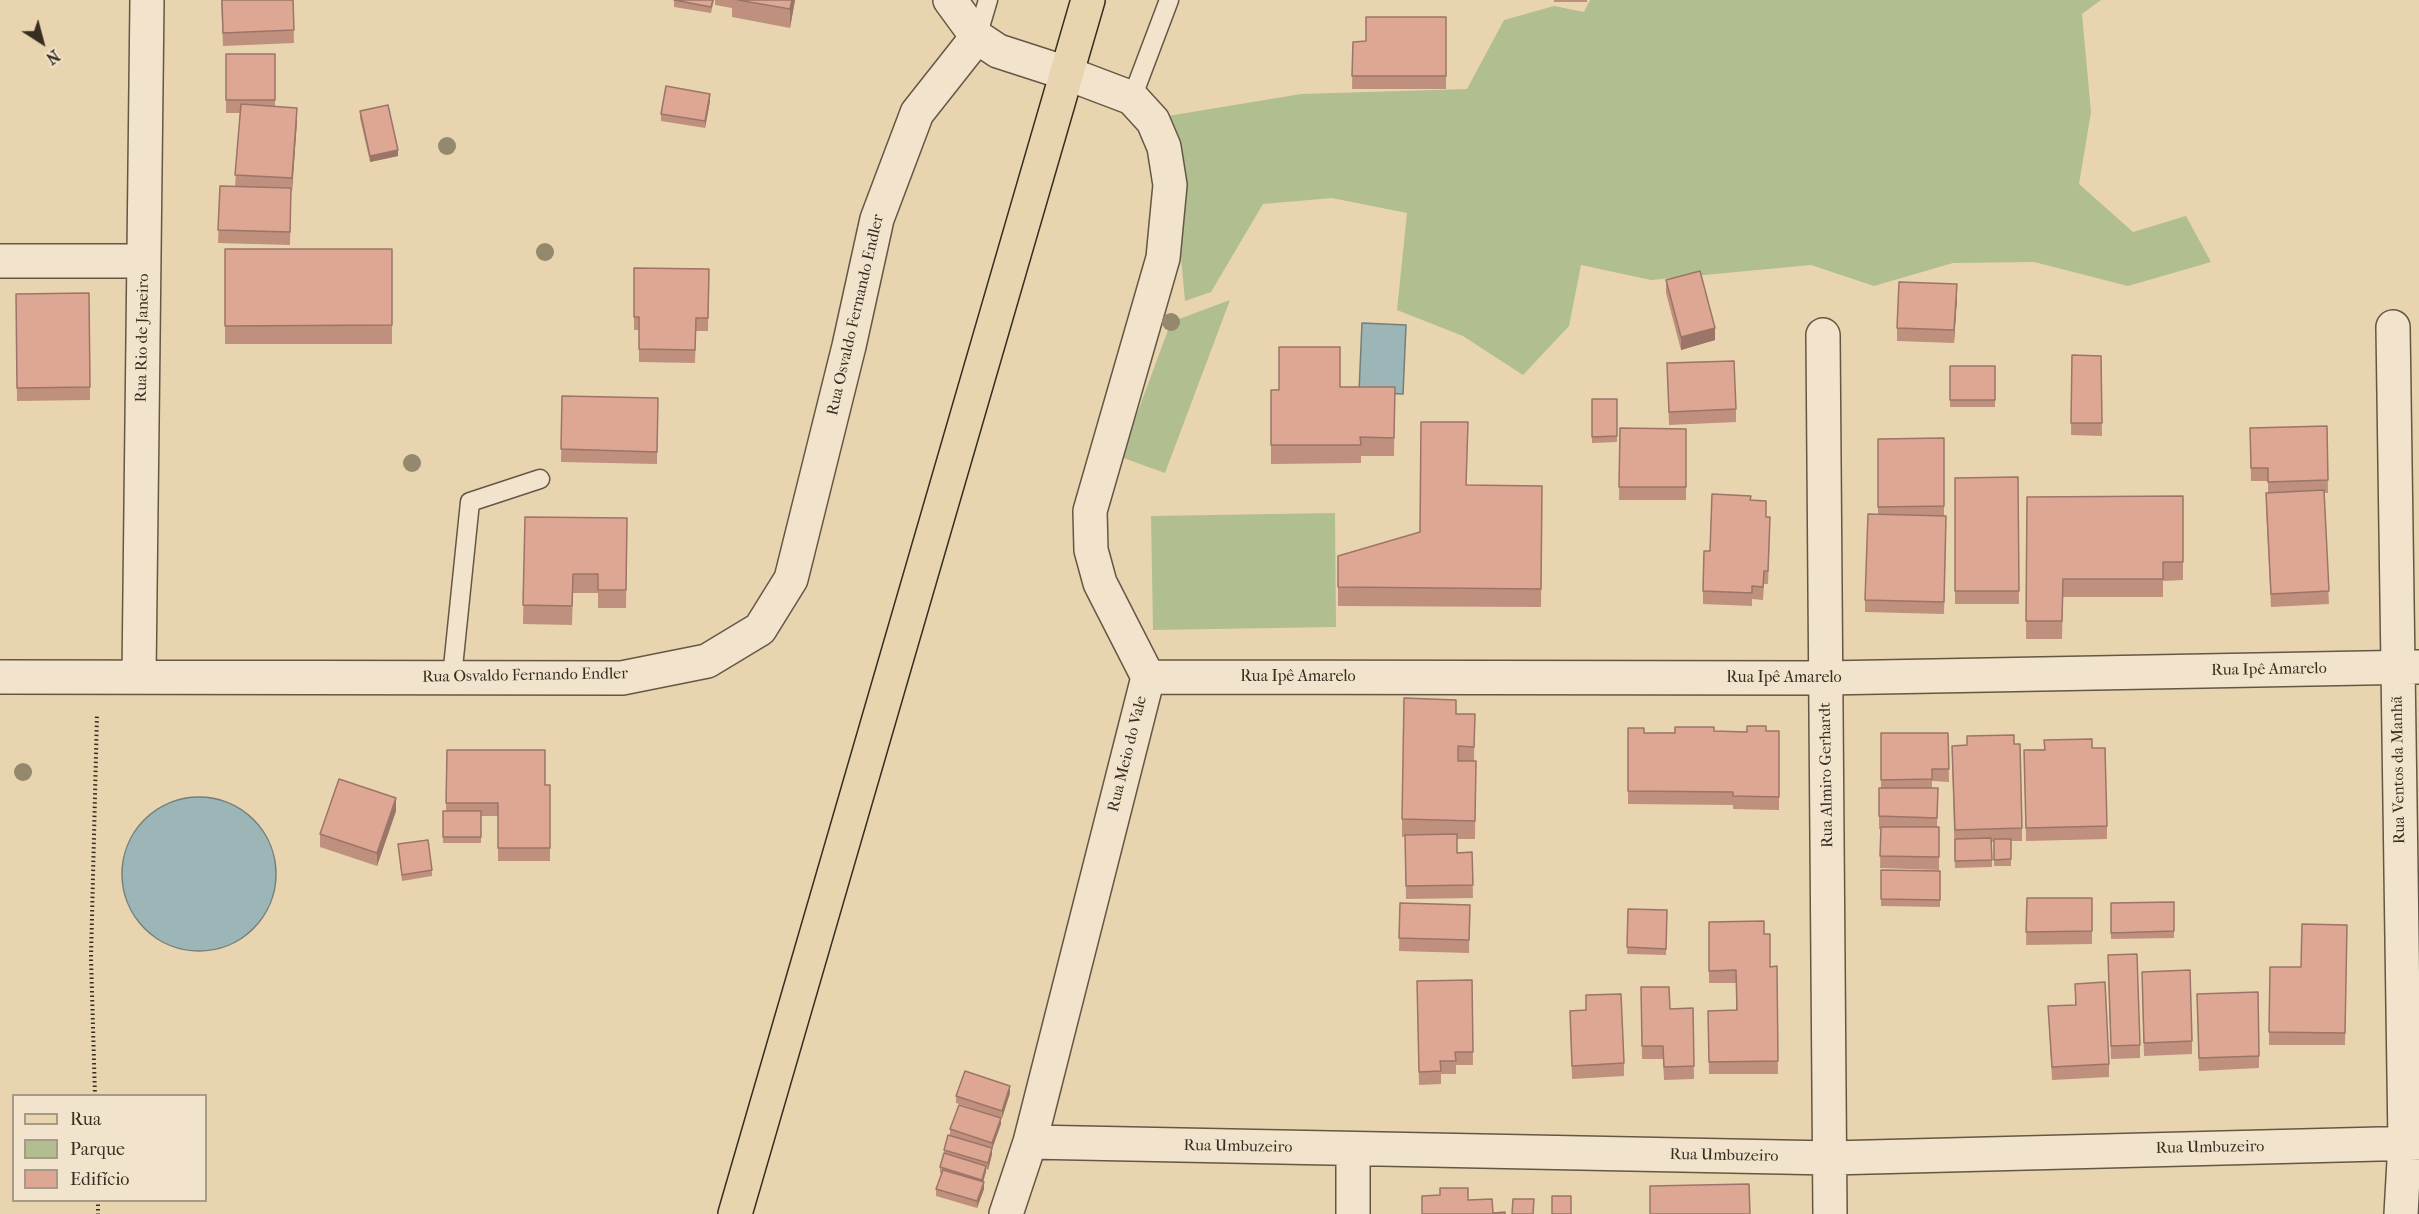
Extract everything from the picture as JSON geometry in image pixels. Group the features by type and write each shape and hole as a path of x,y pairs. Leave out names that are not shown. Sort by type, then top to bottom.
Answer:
{"main road":[{"path":"735,1214 1088,0"}],"street":[{"name":"Rua Rio de Janeiro","path":"139,676 147,0"},
{"path":"950,0 977,37"},
{"name":"Rua Meio do Vale","path":"977,37 998,51 1132,98 1153,121 1164,147 1170,184 1163,258 1090,511 1091,550 1100,583 1148,677 1030,1142 1006,1214"},
{"name":"Rua Osvaldo Fernando Endler","path":"0,677 622,678 707,661 760,629 791,579 807,523 877,219 916,113 977,37"},
{"path":"0,261 144,261"},
{"name":"Rua Ventos da Manhã","path":"2393,327 2408,667 2412,1143 2401,1214"},
{"name":"Rua Almiro Gerhardt","path":"1823,335 1830,1214"},
{"name":"Rua Ipê Amarelo","path":"1148,677 1826,678 2408,667"},
{"name":"Rua Umbuzeiro","path":"1030,1142 1831,1158 2412,1143"},
{"path":"1353,1149 1353,1214"}],"lane":[{"path":"977,37 988,0"},
{"path":"1132,98 1169,0"},
{"path":"452,677 470,502 540,479"}],"path":[{"path":"95,1094 92,958 98,677"}],"green space":[{"path":"1590,0 2101,0 2082,14 2091,112 2079,184 2133,232 2186,216 2211,262 2128,286 2034,262 1953,263 1874,286 1811,265 1651,280 1581,265 1569,326 1523,375 1463,336 1397,310 1407,213 1332,198 1263,204 1211,292 1185,301 1168,116 1301,94 1467,89 1504,20 1554,6 1584,12"},
{"path":"1230,300 1165,473 1121,457 1171,322"},
{"path":"1335,513 1336,627 1153,630 1151,516"}],"water":[{"path":"1362,323 1406,325 1403,394 1359,392"},
{"path":"199,797 214,798 228,803 254,819 270,845 275,859 275,889 270,903 254,929 228,945 214,950 199,951 184,950 170,945 144,929 128,903 123,889 122,874 123,859 128,845 144,819 170,803 184,798"}],"building":[{"path":"222,0 293,0 294,30 223,33"},
{"path":"674,0 713,0 711,7"},
{"path":"738,0 792,0 790,9"},
{"path":"1366,17 1446,17 1446,76 1352,76 1353,42 1366,41"},
{"path":"226,54 275,54 275,100 226,100"},
{"path":"666,86 710,94 705,121 661,114"},
{"path":"241,104 297,108 292,178 235,175"},
{"path":"388,105 398,150 370,156 360,111"},
{"path":"220,186 291,188 290,232 218,230"},
{"path":"225,249 392,249 392,325 225,326"},
{"path":"634,268 709,269 708,318 696,318 695,350 639,349 639,317 634,317"},
{"path":"1700,271 1715,328 1681,337 1666,280"},
{"path":"1899,282 1957,284 1954,330 1897,328"},
{"path":"89,293 90,387 17,388 16,294"},
{"path":"1279,347 1340,347 1340,387 1395,387 1394,438 1360,437 1361,445 1271,445 1271,390 1279,390"},
{"path":"2072,355 2101,356 2102,423 2071,423"},
{"path":"1734,361 1736,409 1669,412 1667,363"},
{"path":"1950,366 1995,366 1995,400 1950,400"},
{"path":"562,396 658,398 657,452 561,449"},
{"path":"1592,399 1617,399 1617,436 1592,437"},
{"path":"1421,422 1468,422 1466,485 1542,486 1541,589 1338,587 1338,556 1420,532"},
{"path":"2327,426 2328,480 2268,482 2268,468 2251,468 2250,428"},
{"path":"1620,428 1686,429 1686,487 1619,487"},
{"path":"1944,438 1944,506 1878,507 1878,439"},
{"path":"2018,477 2019,591 1955,591 1955,478"},
{"path":"2324,490 2329,591 2271,594 2266,493"},
{"path":"1712,494 1751,496 1750,500 1766,501 1766,517 1770,517 1768,571 1764,571 1763,587 1752,586 1752,593 1703,591 1704,551 1710,551"},
{"path":"2183,496 2183,562 2163,562 2163,579 2063,579 2062,621 2026,621 2027,497"},
{"path":"1868,514 1946,516 1944,602 1865,600"},
{"path":"525,517 627,518 626,590 598,590 598,574 573,574 572,606 523,605"},
{"path":"1404,698 1456,700 1456,714 1475,714 1474,747 1458,746 1458,761 1476,761 1475,821 1402,819"},
{"path":"1747,726 1766,726 1766,731 1779,731 1779,797 1733,796 1733,792 1628,791 1628,728 1644,728 1644,733 1675,733 1675,727 1714,727 1714,731 1747,732"},
{"path":"1881,733 1948,733 1949,769 1932,769 1932,779 1881,780"},
{"path":"2014,735 2014,744 2020,744 2022,828 1955,830 1952,746 1967,745 1967,736"},
{"path":"2092,739 2092,748 2105,748 2107,826 2026,828 2024,750 2045,750 2044,740"},
{"path":"447,750 545,750 545,785 550,785 550,848 498,848 498,803 446,803"},
{"path":"339,779 396,798 377,853 320,834"},
{"path":"1879,788 1938,788 1937,818 1879,816"},
{"path":"443,811 481,811 481,837 443,837"},
{"path":"1881,827 1939,827 1939,857 1880,856"},
{"path":"1457,834 1457,853 1472,852 1473,885 1406,886 1405,835"},
{"path":"1991,838 1992,860 1955,861 1955,839"},
{"path":"1994,839 2011,839 2011,859 1994,860"},
{"path":"428,840 432,870 402,875 398,844"},
{"path":"1881,870 1940,871 1940,900 1881,899"},
{"path":"2027,898 2092,898 2092,931 2026,932"},
{"path":"2174,902 2174,931 2111,933 2111,903"},
{"path":"1400,903 1470,905 1469,940 1399,938"},
{"path":"1628,909 1667,910 1666,949 1627,947"},
{"path":"1764,921 1764,934 1770,934 1770,967 1777,966 1778,1061 1709,1062 1708,1011 1737,1010 1736,970 1709,971 1709,922"},
{"path":"2302,924 2347,925 2345,1033 2269,1032 2270,967 2301,967"},
{"path":"2137,954 2140,1045 2111,1046 2108,955"},
{"path":"2190,970 2192,1041 2144,1043 2142,972"},
{"path":"1472,980 1473,1052 1455,1052 1456,1061 1440,1061 1441,1071 1419,1072 1417,981"},
{"path":"2105,982 2109,1064 2052,1067 2048,1006 2076,1005 2075,984"},
{"path":"1641,987 1669,987 1670,1009 1693,1008 1694,1066 1664,1067 1663,1046 1642,1046"},
{"path":"2258,992 2259,1056 2199,1058 2197,994"},
{"path":"1621,994 1624,1063 1572,1066 1570,1011 1586,1010 1586,995"},
{"path":"965,1071 1010,1086 1002,1111 956,1096"},
{"path":"959,1105 1001,1118 992,1143 950,1129"},
{"path":"948,1135 992,1148 988,1163 944,1150"},
{"path":"944,1153 986,1166 982,1180 940,1167"},
{"path":"943,1170 984,1182 977,1201 936,1189"},
{"path":"1749,1184 1750,1214 1650,1214 1650,1186"},
{"path":"1440,1188 1468,1188 1468,1200 1492,1199 1493,1213 1505,1212 1505,1214 1422,1214 1422,1196 1440,1195"},
{"path":"1552,1196 1571,1196 1571,1214 1552,1214"},
{"path":"1513,1199 1534,1199 1533,1214 1512,1214"}]}
